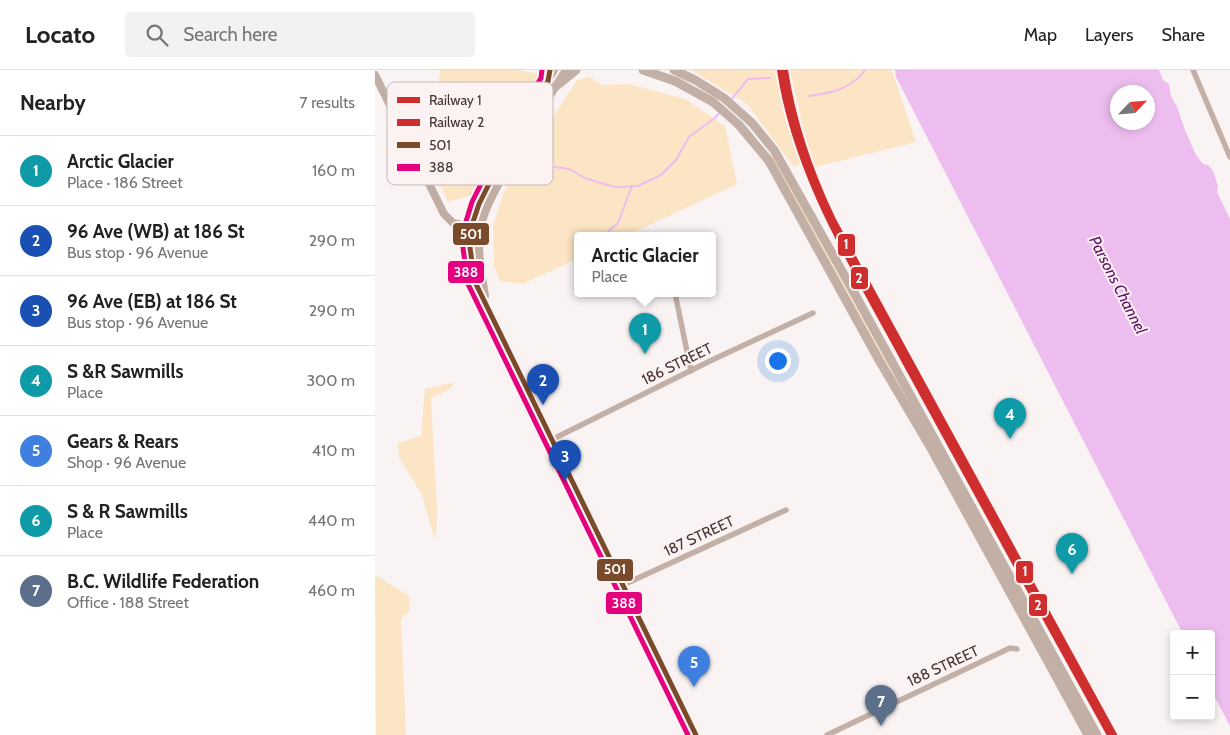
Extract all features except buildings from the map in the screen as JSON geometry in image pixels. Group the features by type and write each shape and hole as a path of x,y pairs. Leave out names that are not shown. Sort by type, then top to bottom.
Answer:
{"main road":[{"path":"553,82 566,70"},
{"path":"553,83 576,70"},
{"path":"643,70 675,81 720,108 752,139 775,172 879,360 936,458 1088,735"},
{"path":"674,70 695,80 723,98 752,123 774,150 1097,735"},
{"path":"375,75 387,100"},
{"path":"429,185 443,214 453,223 481,230"},
{"path":"488,185 479,204 471,228 470,251 475,282 696,735"},
{"path":"486,305 480,263 481,230 491,198 498,185"}],"street":[{"path":"1193,70 1230,158"},
{"path":"676,297 691,370"},
{"name":"186 STREET","path":"553,439 691,370 813,313"},
{"name":"187 STREET","path":"623,585 786,510"},
{"name":"188 STREET","path":"827,735 1010,648 1017,650"}],"shaded area":[{"path":"440,70 518,70 541,74 536,82 439,82"},
{"path":"691,70 776,70 784,115 800,164 794,167 747,104"},
{"path":"790,70 892,70 916,142 815,167 805,136"},
{"path":"589,77 603,85 628,84 685,99 725,126 737,184 634,232 574,232 574,260 522,284 500,281 494,267 493,226 504,192 509,185 553,185 553,117 577,80"},
{"path":"770,154 774,158 920,421 886,366"},
{"path":"441,185 478,185 472,195 448,202"},
{"path":"455,382 449,390 431,398 437,510 436,538 433,534 422,495 399,457 398,443 421,436 425,389"},
{"path":"377,576 409,596 410,611 401,618 406,735 376,735 375,577"}],"water":[{"name":"Parsons Channel","path":"895,70 1159,70 1163,80 1169,84 1171,96 1196,155 1203,164 1208,165 1213,171 1218,186 1217,192 1230,219 1230,726 1215,698 1215,630 1181,630 896,77"}],"waterway":[{"path":"809,96 847,86 854,82 865,70"},
{"path":"730,101 748,79 770,78"},
{"path":"553,167 569,169 585,178 615,187 638,186 661,175 676,160 689,137 715,118 720,112"},
{"path":"608,232 618,223 632,186"}],"rail line":[{"name":"2","path":"780,70 788,109 799,147 829,220 1110,735"},
{"name":"1","path":"785,70 788,90 803,147 833,220 1114,735"}],"transit line":[{"name":"388","path":"539,82 542,70"},
{"name":"501","path":"547,82 550,70"},
{"name":"388","path":"480,185 472,202 464,228 463,248 468,284 688,735"},
{"name":"501","path":"488,185 479,204 471,228 470,248 475,282 696,735"}],"place":[{"name":"Arctic Glacier","path":"645,354"},
{"name":"96 Ave (WB) at 186 St","path":"543,405"},
{"name":"S &R Sawmills","path":"1010,439"},
{"name":"96 Ave (EB) at 186 St","path":"565,481"},
{"name":"S & R Sawmills","path":"1072,574"},
{"name":"Gears & Rears","path":"694,687"},
{"name":"B.C. Wildlife Federation","path":"881,726"}]}
